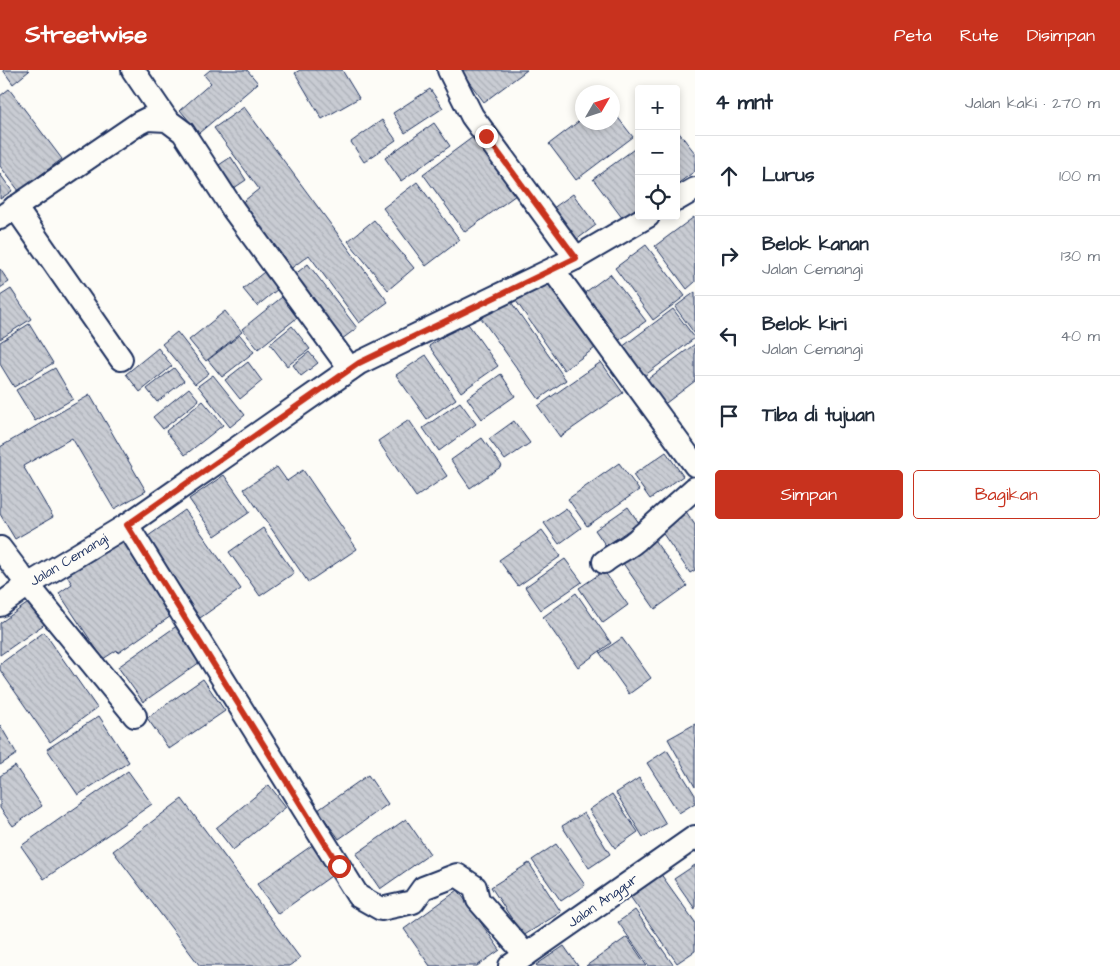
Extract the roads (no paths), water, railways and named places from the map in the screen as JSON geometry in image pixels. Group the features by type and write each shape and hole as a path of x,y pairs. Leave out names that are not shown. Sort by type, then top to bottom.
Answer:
{"street":[{"path":"133,70 167,120 183,132 233,209 350,369"},
{"path":"449,70 472,116 576,258"},
{"path":"121,359 8,212 139,123 147,119 167,120"},
{"path":"680,198 695,189"},
{"name":"Jalan Cemangi","path":"0,604 127,525 350,369 553,270 641,220"},
{"path":"553,270 695,464"},
{"path":"604,562 614,554 635,544 695,488"},
{"path":"127,525 358,896 381,909 413,902 423,888 457,875 475,887 478,900 518,960"},
{"path":"0,548 135,716"},
{"name":"Jalan Anggur","path":"518,960 695,837"}]}
